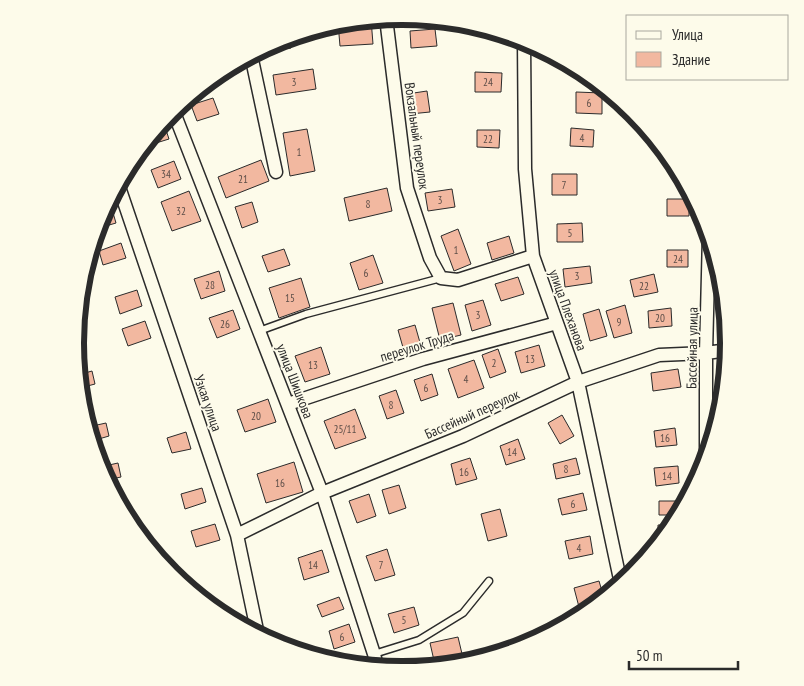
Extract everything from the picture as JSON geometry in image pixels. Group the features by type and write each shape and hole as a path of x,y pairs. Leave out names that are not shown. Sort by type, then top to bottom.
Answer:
{"street":[{"name":"Вокзальный переулок","path":"387,26 407,188 430,258 440,278"},
{"name":"улица Плеханова","path":"524,49 525,169 533,256 578,382 618,576"},
{"path":"253,63 276,172"},
{"name":"улица Шишкова","path":"176,119 322,493 375,659"},
{"name":"Узкая улица","path":"121,194 236,535 256,625"},
{"path":"440,278 458,280 533,256"},
{"name":"Бассейная улица","path":"706,435 708,259"},
{"name":"переулок Труда","path":"288,404 423,359 557,323"},
{"name":"Бассейный переулок","path":"236,535 322,493 463,436 578,382 659,355 720,351"}],"lane":[{"path":"259,331 306,314 440,278"},
{"path":"374,654 419,640 463,613 489,581"}],"building":[{"path":"372,27 373,44 340,46 339,31"},
{"path":"435,29 437,46 411,48 410,31"},
{"path":"291,45 291,48 279,49"},
{"path":"313,69 316,89 276,95 273,75"},
{"path":"475,72 502,73 501,92 475,92"},
{"path":"427,91 430,112 410,114 407,94"},
{"path":"576,92 598,93 602,96 602,114 576,113"},
{"path":"213,98 219,114 197,121 191,105"},
{"path":"571,128 594,130 593,147 570,146"},
{"path":"307,129 315,171 290,176 283,133"},
{"path":"166,130 169,139 154,143"},
{"path":"477,130 500,130 499,148 477,147"},
{"path":"261,160 269,181 226,198 218,177"},
{"path":"174,161 181,179 158,188 151,170"},
{"path":"552,174 577,174 577,195 552,195"},
{"path":"387,188 392,211 349,221 344,198"},
{"path":"452,189 455,207 428,211 425,193"},
{"path":"189,191 201,221 172,231 161,202"},
{"path":"667,199 685,199 689,206 689,216 667,216"},
{"path":"252,202 258,222 242,228 235,207"},
{"path":"113,211 116,223 106,226"},
{"path":"582,223 583,242 557,242 557,224"},
{"path":"458,229 471,264 454,271 441,236"},
{"path":"509,236 514,253 492,260 487,243"},
{"path":"121,243 126,258 103,265 99,251"},
{"path":"284,249 290,265 268,272 262,256"},
{"path":"667,250 688,250 688,267 667,267"},
{"path":"373,255 383,283 359,290 350,263"},
{"path":"590,266 592,283 565,287 563,269"},
{"path":"219,271 225,291 201,299 194,279"},
{"path":"654,274 658,292 634,297 630,280"},
{"path":"518,277 524,294 501,301 495,284"},
{"path":"301,278 310,307 279,318 269,288"},
{"path":"137,290 142,306 120,314 115,297"},
{"path":"483,300 491,325 472,331 465,305"},
{"path":"453,303 461,335 440,340 432,308"},
{"path":"625,305 632,333 614,338 606,311"},
{"path":"671,308 672,326 649,328 648,311"},
{"path":"599,309 607,336 590,341 583,314"},
{"path":"233,310 240,329 217,338 209,318"},
{"path":"145,321 151,338 128,346 122,329"},
{"path":"415,325 421,346 404,351 398,330"},
{"path":"539,345 545,366 521,373 515,352"},
{"path":"321,347 330,374 305,382 295,356"},
{"path":"498,349 506,372 490,378 482,355"},
{"path":"474,360 484,388 458,398 448,369"},
{"path":"678,369 681,387 653,391 651,373"},
{"path":"92,371 95,384 87,386 86,373"},
{"path":"432,374 438,395 421,401 414,380"},
{"path":"396,390 404,413 387,419 379,396"},
{"path":"268,399 276,422 245,432 237,410"},
{"path":"355,409 366,438 335,449 324,421"},
{"path":"562,415 574,436 560,444 548,423"},
{"path":"106,423 109,436 99,439 95,425"},
{"path":"675,428 677,445 656,447 654,431"},
{"path":"186,432 191,449 172,453 167,438"},
{"path":"518,439 525,459 506,465 500,446"},
{"path":"470,458 477,479 456,485 451,464"},
{"path":"576,458 580,474 556,479 553,464"},
{"path":"294,462 303,492 266,503 257,474"},
{"path":"118,463 121,477 114,478 108,465"},
{"path":"678,466 679,483 656,486 654,468"},
{"path":"399,485 406,508 389,514 382,490"},
{"path":"202,488 206,502 185,509 181,494"},
{"path":"583,493 587,510 562,515 558,499"},
{"path":"369,494 376,516 357,523 349,501"},
{"path":"659,501 678,501 669,515 659,515"},
{"path":"500,509 507,536 488,541 481,514"},
{"path":"215,524 220,540 196,547 191,531"},
{"path":"590,536 593,554 569,559 565,541"},
{"path":"387,549 395,575 375,581 366,556"},
{"path":"322,550 329,572 304,580 298,558"},
{"path":"599,581 602,590 579,607 574,588"},
{"path":"339,597 344,609 322,617 317,605"},
{"path":"414,607 419,625 394,633 388,614"},
{"path":"349,624 355,642 334,649 329,631"},
{"path":"458,637 462,655 434,659 430,643"}]}
